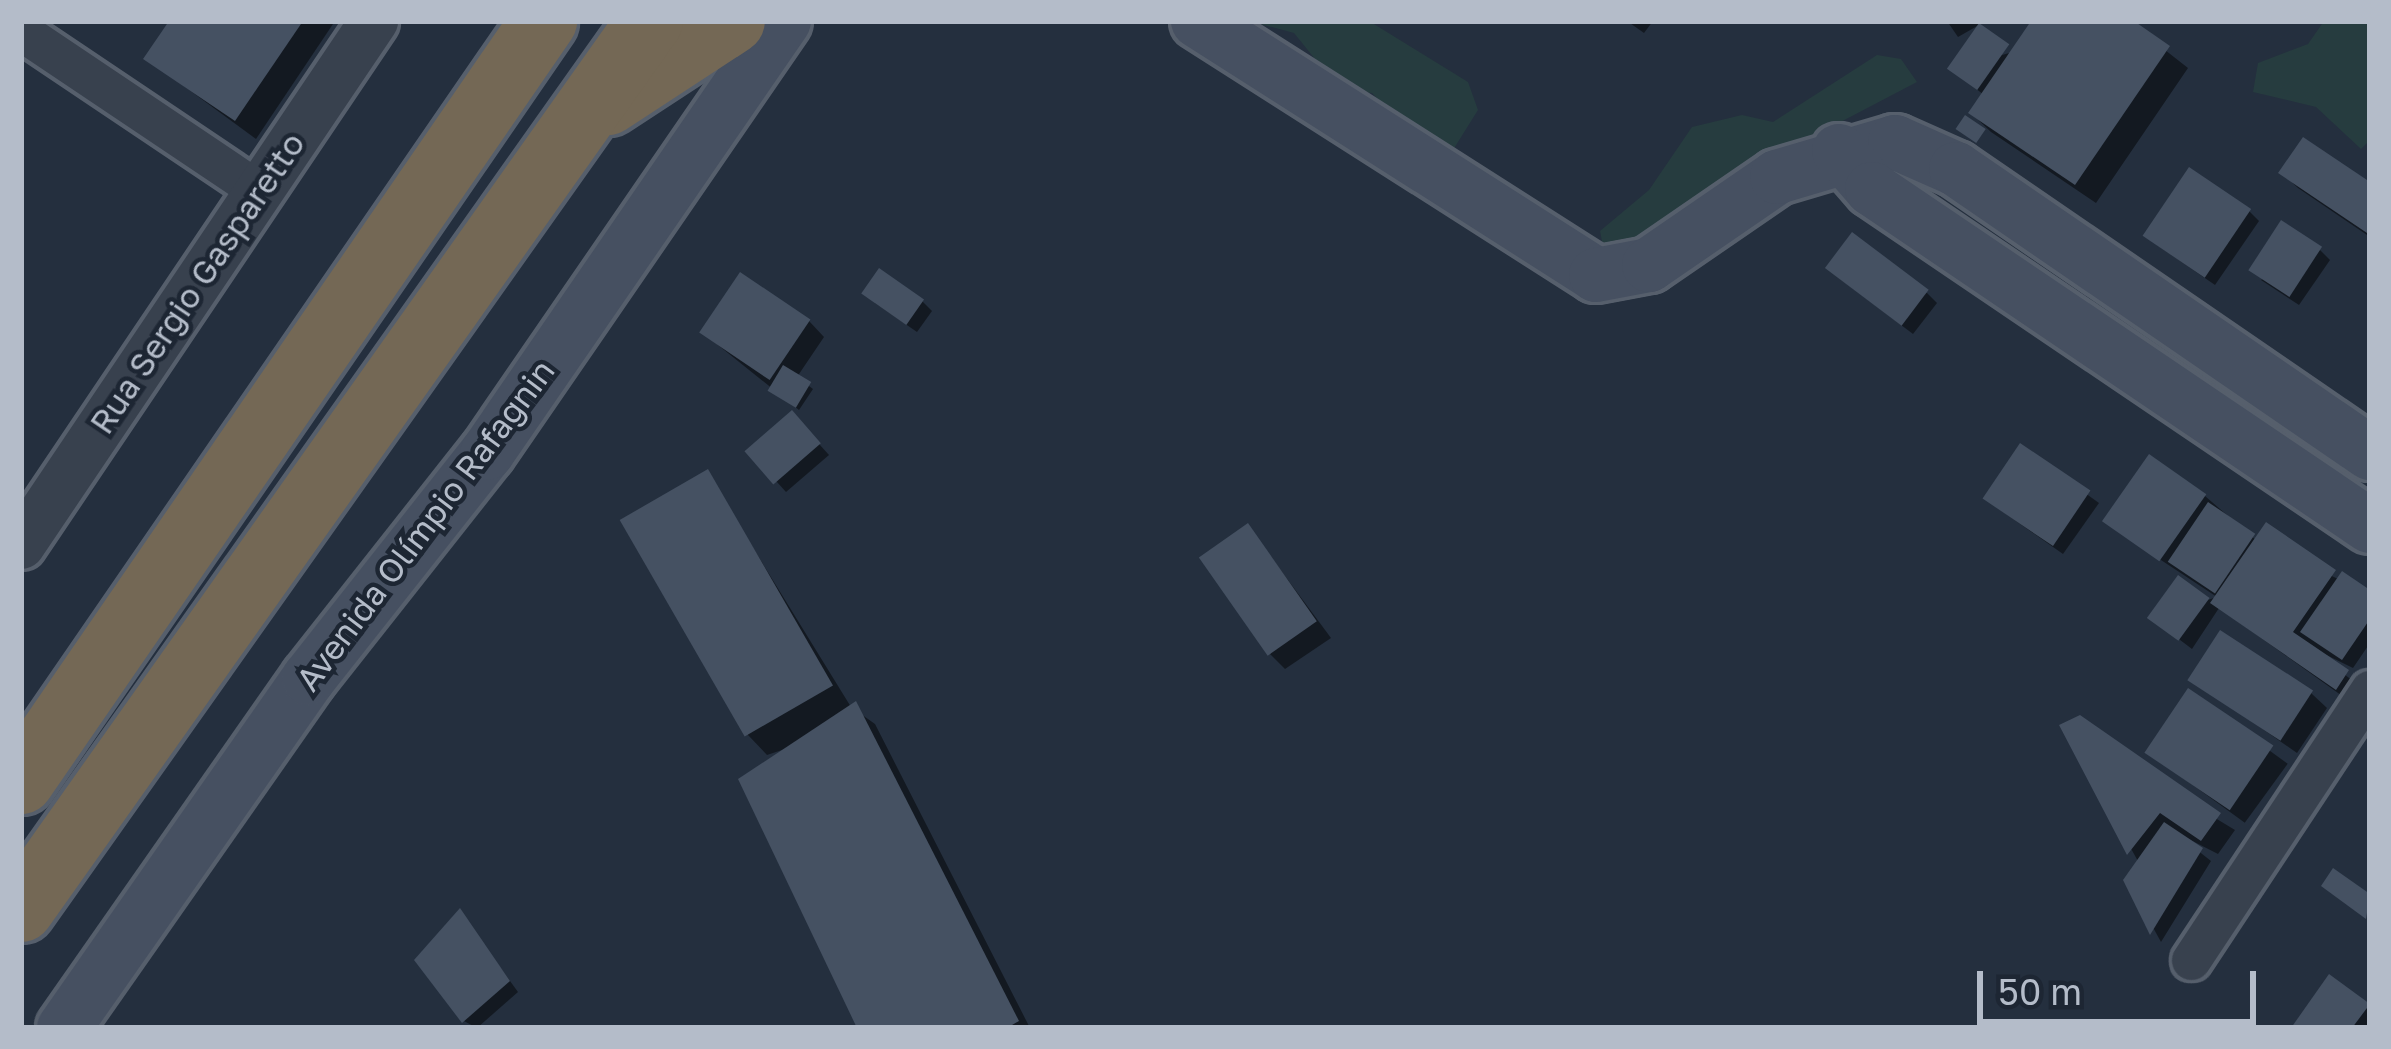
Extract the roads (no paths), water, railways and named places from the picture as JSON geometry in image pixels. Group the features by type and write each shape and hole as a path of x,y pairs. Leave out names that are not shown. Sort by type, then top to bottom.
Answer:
{"highway":[{"path":"21,781 544,21"},
{"path":"21,909 650,21"},
{"path":"584,117 732,21"}],"main road":[{"name":"Avenida Olímpio Rafagnin","path":"64,1028 309,678 487,453 784,21"},
{"path":"1198,21 1596,275 1649,266 1777,177 1840,151 1894,142 1956,170 2370,453"},
{"path":"1840,151 1872,189 2370,526"}],"street":[{"name":"Rua Sergio Gasparetto","path":"21,545 374,21"},
{"path":"21,31 259,190"},
{"path":"2191,960 2370,690"}]}
